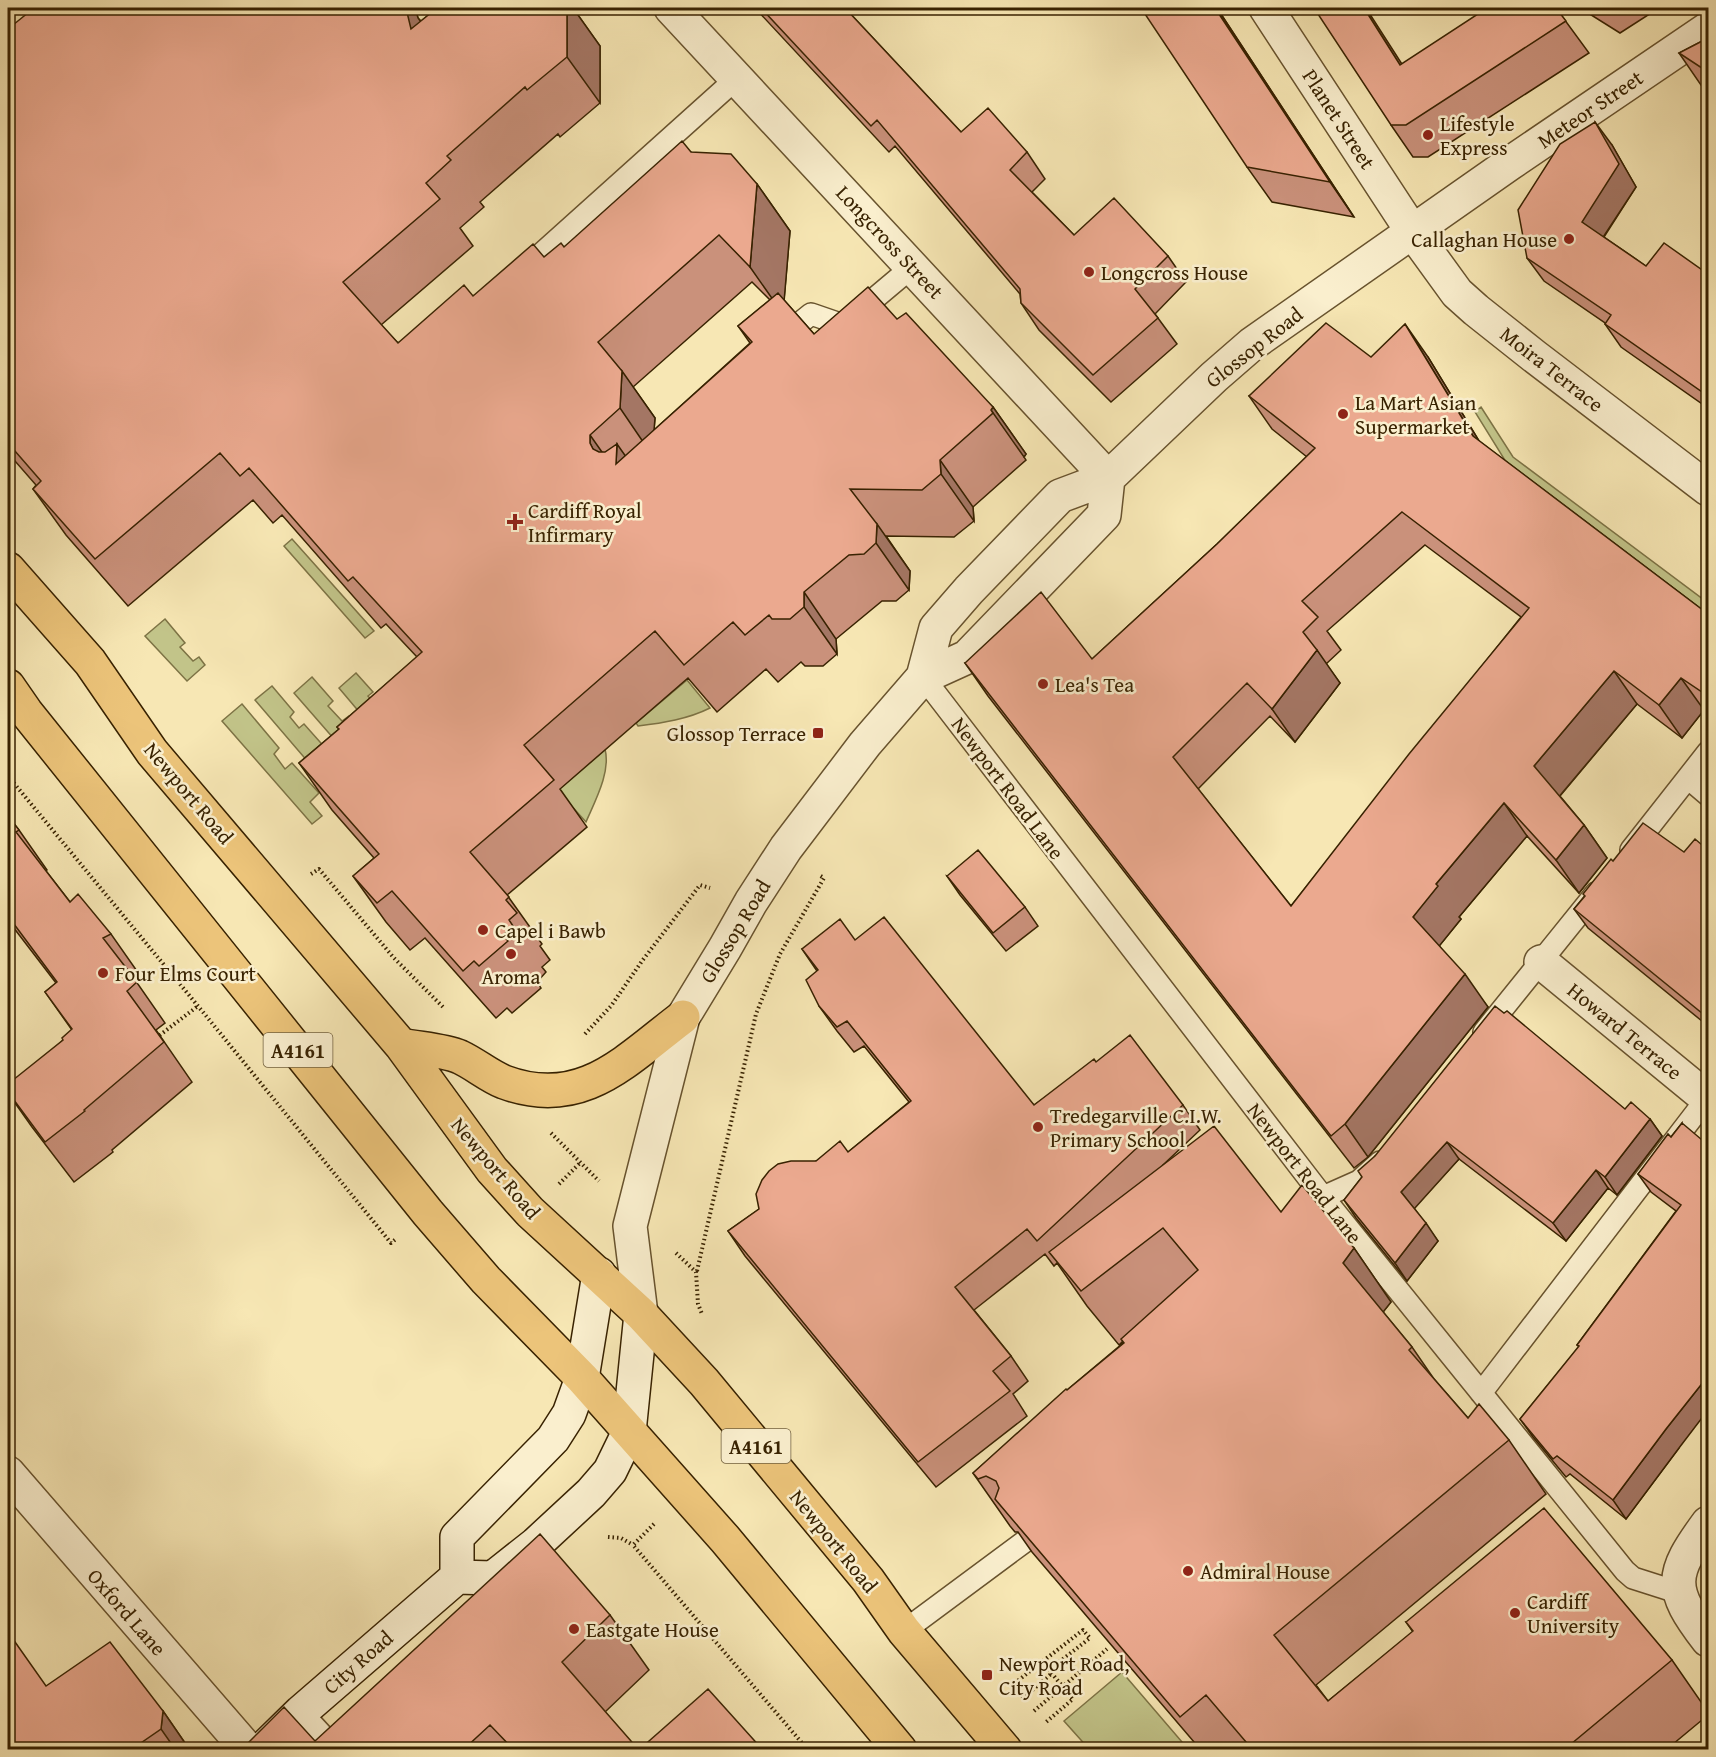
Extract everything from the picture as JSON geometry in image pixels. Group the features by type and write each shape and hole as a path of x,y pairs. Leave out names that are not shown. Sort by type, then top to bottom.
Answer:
{"main road":[{"name":"Newport Road","path":"8,569 90,662 152,752 401,1045 492,1170 530,1212 641,1314 704,1382 868,1580 904,1631 1005,1749"},
{"name":"A4161","path":"8,686 34,722 428,1213 486,1280 582,1378 725,1539 900,1749"},
{"path":"401,1045 458,1056 502,1081 523,1088 539,1091 565,1090 585,1085 609,1073 683,1017"}],"street":[{"name":"Longcross Street","path":"671,8 1108,478"},
{"name":"Planet Street","path":"1266,8 1412,231"},
{"name":"Meteor Street","path":"1412,231 1708,29"},
{"name":"Glossop Road","path":"923,677 936,628 969,590 1060,496 1108,478 1252,344 1412,231"},
{"name":"Moira Terrace","path":"1412,231 1442,274 1476,310 1708,489"},
{"name":"Glossop Road","path":"599,1274 630,1226 683,1017 751,902 786,848 865,744 923,677 967,657 1104,514 1108,478"},
{"name":"Howard Terrace","path":"1541,962 1708,1098"},
{"name":"Glossop Road","path":"629,1432 641,1314 630,1226"},
{"path":"599,1274 582,1378 569,1414 553,1439 457,1537 457,1577 493,1578 536,1544 591,1493 610,1471 629,1432"},
{"name":"Oxford Lane","path":"11,1484 248,1749"},
{"path":"1708,1523 1690,1548 1678,1581 1685,1608 1708,1640"},
{"name":"City Road","path":"261,1749 457,1577"}],"lane":[{"path":"521,272 737,78"},
{"path":"762,355 811,314 843,326 912,267"},
{"name":"Newport Road Lane","path":"923,677 1323,1197 1629,1576 1680,1593"},
{"path":"1621,861 1708,752"},
{"path":"1688,778 1708,795"},
{"path":"1473,1047 1607,880"},
{"path":"1481,1393 1708,1098"},
{"path":"1323,1197 1359,1181 1377,1166 1392,1147"},
{"path":"904,1631 1024,1542"},
{"path":"301,1712 336,1749"}],"path":[{"path":"8,776 391,1243 400,1236"},
{"path":"319,869 394,958 436,1002 452,1014"},
{"path":"696,1272 756,1014 780,954 824,878"},
{"path":"582,1037 611,1006 700,885"},
{"path":"149,1043 198,1006"},
{"path":"547,1128 588,1171"},
{"path":"556,1188 580,1163"},
{"path":"644,1535 633,1545 808,1749"},
{"path":"1011,1686 1083,1630 1090,1638 1049,1670 1072,1699 1045,1723"},
{"path":"1034,1711 1107,1649"},
{"path":"1022,1699 1052,1673"}],"green space":[{"path":"1481,407 1513,457 1708,603 1708,614 1506,462 1475,412"},
{"path":"292,539 374,631 365,638 284,546"},
{"path":"165,619 185,643 180,647 193,661 199,657 205,665 187,681 145,636"},
{"path":"356,673 373,692 368,696 382,712 382,739 339,688"},
{"path":"312,677 333,701 328,706 342,721 349,716 375,745 355,763 294,693"},
{"path":"687,680 710,708 675,720 638,726 636,723"},
{"path":"272,686 294,712 290,717 299,728 304,724 344,769 327,784 255,700"},
{"path":"242,704 279,748 274,754 285,769 292,763 319,793 310,802 322,816 312,824 222,721"},
{"path":"605,749 604,777 586,822 557,790"},
{"path":"1122,1672 1188,1749 1089,1749 1064,1721"}],"building":[{"name":"Cardiff Royal Infirmary","path":"34,8 235,8 237,11 241,8 406,8 411,29 437,8 567,8 567,57 527,90 525,87 447,156 451,160 426,183 440,199 343,282 398,343 464,285 473,296 533,244 544,257 561,243 564,247 682,141 691,152 731,154 757,184 750,267 719,235 598,342 622,371 620,408 590,435 593,449 605,452 617,444 616,464 752,342 738,326 778,293 814,334 868,287 897,319 906,313 993,407 991,410 993,413 940,460 941,474 922,490 850,489 877,524 876,543 864,554 849,555 804,592 804,607 790,619 772,619 769,615 745,635 733,622 684,665 655,631 524,745 554,780 470,852 509,897 506,900 517,913 509,920 513,926 503,935 508,941 479,966 474,961 463,971 392,891 377,903 353,876 379,854 299,763 422,652 353,577 348,581 249,468 240,476 220,453 95,559 33,489 41,481 8,443 8,29"},
{"path":"761,8 845,8 961,132 988,108 1027,152 1010,170 1074,235 1114,198 1168,256 1135,289 1158,318 1093,375 1021,303 1020,289 877,120 871,126"},
{"path":"1141,8 1215,8 1330,182 1247,167"},
{"path":"1314,8 1364,8 1400,65 1487,8 1556,8 1566,21 1406,125 1391,125"},
{"path":"1708,38 1708,72 1679,53"},
{"path":"1595,122 1619,164 1582,222 1646,266 1664,243 1708,274 1708,396 1605,324 1611,315 1527,258 1518,210 1560,144"},
{"path":"1326,323 1371,357 1405,324 1473,436 1708,614 1708,696 1681,678 1659,705 1614,671 1534,766 1584,825 1556,860 1504,803 1436,884 1438,886 1413,917 1465,974 1345,1124 1331,1136 965,663 1041,592 1092,659 1217,544 1315,448 1249,396","holes":["1402,512 1529,608 1409,754 1291,906 1173,757 1247,683 1272,709 1317,650 1303,632 1318,617 1302,601"]},
{"name":"Four Elms Court","path":"8,816 19,830 16,832 70,902 78,894 111,934 103,938 137,982 127,991 164,1042 85,1111 45,1142 8,1092 8,1084 63,1040 62,1038 72,1029 45,992 57,982 8,916"},
{"path":"1643,823 1684,852 1695,839 1708,850 1708,1018 1574,909 1611,859 1613,861"},
{"path":"978,850 1025,907 993,933 947,876"},
{"path":"884,917 1034,1105 1094,1059 1096,1062 1130,1035 1183,1105 1037,1241 1027,1229 955,1287 1011,1356 993,1371 1010,1391 918,1462 728,1231 759,1209 756,1194 762,1180 778,1164 791,1161 816,1161 840,1141 848,1152 911,1101 847,1021 837,1027 819,1006 806,980 818,970 802,949 840,919 855,940"},
{"path":"1495,1006 1504,1013 1507,1011 1625,1109 1631,1102 1650,1119 1605,1177 1596,1170 1553,1223 1447,1142 1401,1192 1426,1223 1395,1263 1344,1200 1362,1177 1358,1171 1375,1156"},
{"path":"1682,1123 1708,1145 1708,1376 1613,1500 1557,1456 1553,1459 1520,1419 1579,1346 1577,1345 1681,1205 1638,1174 1668,1134 1671,1137"},
{"path":"1214,1126 1281,1212 1302,1185 1354,1248 1343,1263 1412,1347 1409,1350 1468,1418 1479,1404 1509,1440 1274,1635 1328,1701 1413,1631 1406,1622 1544,1508 1672,1660 1565,1749 1252,1749 1206,1695 1180,1717 995,1499 999,1488 996,1481 986,1476 978,1479 973,1473 1066,1389 1124,1343 1121,1339 1198,1270 1163,1228 1081,1291 1049,1252"},
{"path":"540,1534 610,1615 562,1662 638,1749 513,1749 490,1725 464,1749 242,1749 284,1707 315,1741"},
{"path":"8,1632 46,1686 110,1642 163,1711 161,1729 132,1749 8,1749"},
{"path":"708,1689 762,1749 640,1749"},
{"path":"783,1744 788,1749 777,1749"}],"place":[{"name":"Lifestyle Express","path":"1428,135"},
{"name":"Callaghan House","path":"1569,239"},
{"name":"Longcross House","path":"1089,272"},
{"name":"La Mart Asian Supermarket","path":"1343,414"},
{"name":"Cardiff Royal Infirmary","path":"515,522"},
{"name":"Lea's Tea","path":"1043,684"},
{"name":"Glossop Terrace","path":"818,733"},
{"name":"Capel i Bawb","path":"483,930"},
{"name":"Aroma","path":"511,954"},
{"name":"Four Elms Court","path":"103,973"},
{"name":"Tredegarville C.I.W. Primary School","path":"1038,1127"},
{"name":"Admiral House","path":"1188,1571"},
{"name":"Cardiff University","path":"1515,1613"},
{"name":"Eastgate House","path":"574,1629"},
{"name":"Newport Road, City Road","path":"987,1675"}]}
